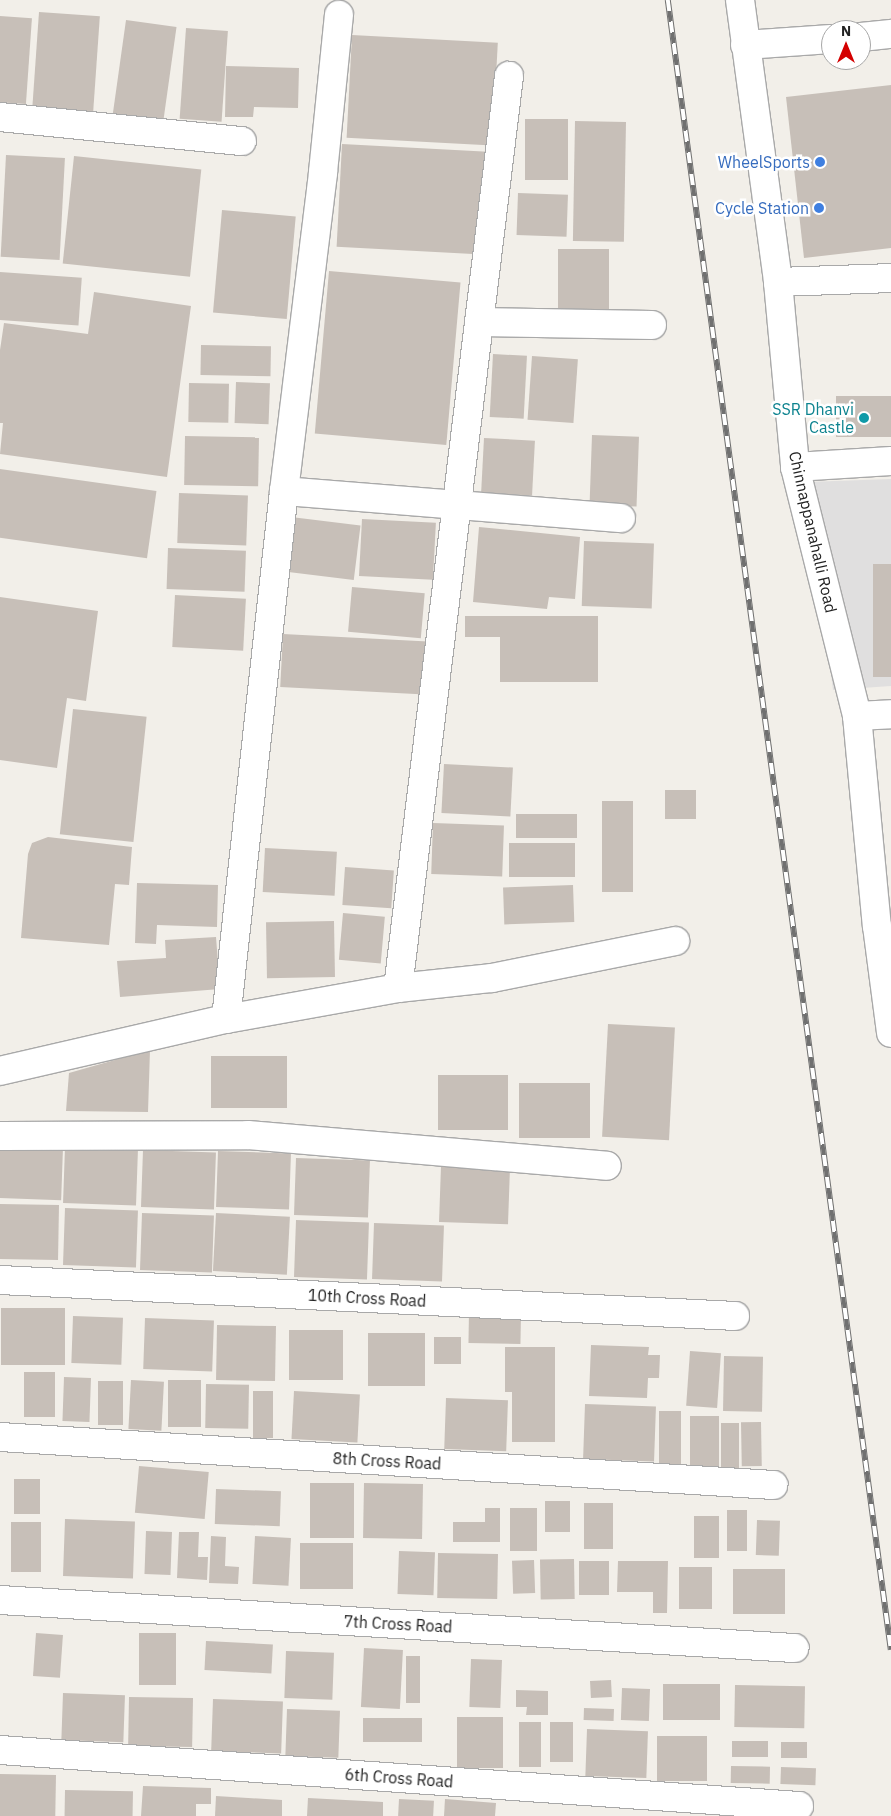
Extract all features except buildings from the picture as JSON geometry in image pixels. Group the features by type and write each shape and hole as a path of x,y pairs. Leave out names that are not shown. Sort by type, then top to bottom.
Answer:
{"street":[{"name":"Chinnappanahalli Road","path":"740,0 778,282 796,468 857,716 877,926 891,1033"},
{"path":"226,1020 284,491 323,172 339,15"},
{"path":"871,36 891,34"},
{"path":"745,45 821,40"},
{"path":"398,988 509,76"},
{"path":"0,117 242,141"},
{"path":"778,282 891,278"},
{"path":"479,322 652,325"},
{"path":"796,468 891,461"},
{"path":"284,491 457,503 621,518"},
{"path":"857,716 891,714"},
{"path":"0,1071 226,1020 398,988 492,978 675,941"},
{"path":"0,1136 248,1135 607,1166"},
{"name":"10th Cross Road","path":"0,1280 735,1316"},
{"name":"8th Cross Road","path":"0,1437 774,1485"},
{"name":"7th Cross Road","path":"0,1600 796,1648"},
{"name":"6th Cross Road","path":"0,1750 799,1806"}],"shaded area":[{"path":"891,479 891,686 833,690 807,482"}],"railway":[{"path":"668,0 891,1650"}],"place":[{"name":"WheelSports","path":"820,162"},
{"name":"Cycle Station","path":"819,208"},
{"name":"SSR Dhanvi Castle","path":"864,418"}]}
